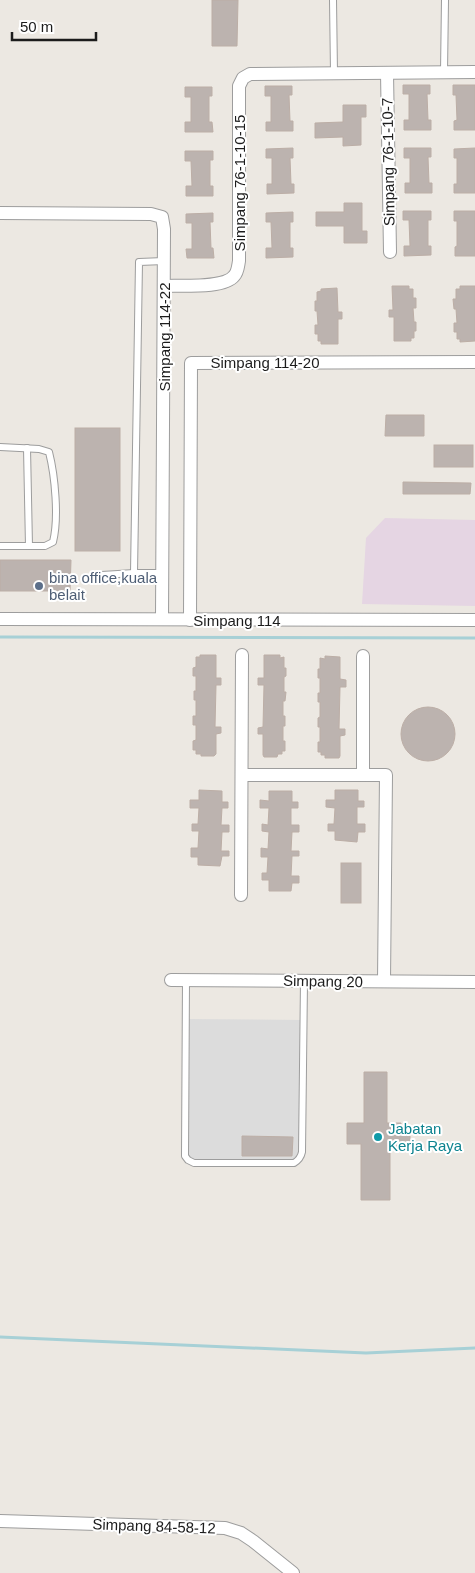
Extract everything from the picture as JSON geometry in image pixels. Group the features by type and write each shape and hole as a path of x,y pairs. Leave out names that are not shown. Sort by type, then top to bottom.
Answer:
{"street":[{"path":"334,73 475,72"},
{"name":"Simpang 76-1-10-15","path":"164,286 216,285 234,277 237,270 239,261 239,86 243,78 250,74 334,73"},
{"name":"Simpang 76-1-10-7","path":"388,73 390,252"},
{"name":"Simpang 114-22","path":"0,213 151,214 162,217 164,229 162,619"},
{"name":"Simpang 114-20","path":"190,620 191,363 475,362"},
{"name":"Simpang 114","path":"0,619 475,620"},
{"path":"241,896 242,655"},
{"path":"363,656 363,775"},
{"path":"242,774 386,775 384,981"},
{"name":"Simpang 20","path":"171,980 475,982"},
{"name":"Simpang 84-58-12","path":"0,1521 225,1528 241,1533 293,1573"}],"lane":[{"path":"333,0 334,73"},
{"path":"444,72 445,0"},
{"path":"134,572 139,262 164,261"},
{"path":"0,448 39,448 48,452 52,466 56,528 53,542 45,546 0,546"},
{"path":"27,448 28,546"},
{"path":"102,574 163,573"},
{"path":"186,980 186,1156 188,1160 194,1163 294,1163 301,1157 304,981"}],"shaded area":[{"path":"385,518 475,520 475,606 362,604 366,538"},
{"path":"186,1019 303,1020 302,1152 297,1161 194,1163 185,1156"}],"building":[{"path":"212,0 238,0 237,46 212,46"},
{"path":"403,85 430,85 430,94 427,94 428,120 431,120 431,130 404,130 404,120 409,120 409,94 403,94"},
{"path":"453,85 475,85 475,130 454,130 454,121 457,120 456,95 453,95"},
{"path":"265,86 292,86 292,95 289,95 290,121 293,121 293,131 266,131 266,122 271,122 271,96 265,96"},
{"path":"185,87 212,87 212,96 209,96 209,122 212,122 213,132 185,132 185,122 191,122 191,97 185,97"},
{"path":"343,105 366,105 366,117 361,117 361,145 343,146 343,137 315,138 315,123 343,122"},
{"path":"293,148 293,158 290,158 291,184 294,184 294,193 267,194 267,184 272,184 272,158 266,158 266,149"},
{"path":"404,148 431,148 431,157 428,157 429,183 432,183 432,193 405,193 405,183 410,183 410,158 404,158"},
{"path":"475,148 475,193 454,193 454,184 457,184 457,158 454,158 454,149"},
{"path":"185,151 213,151 213,160 210,160 210,186 213,186 213,196 186,196 186,186 192,186 191,161 185,161"},
{"path":"344,203 362,203 362,231 367,231 367,243 344,243 344,226 316,226 316,212 344,212"},
{"path":"403,211 431,211 431,220 428,220 428,246 431,246 431,255 404,256 404,246 410,246 409,220 403,220"},
{"path":"454,211 475,211 475,256 455,256 457,221 454,221"},
{"path":"293,212 293,222 290,222 290,248 293,248 293,257 266,258 266,248 272,248 271,222 266,222 266,213"},
{"path":"213,213 213,222 210,222 211,248 213,248 214,258 187,258 186,249 192,249 192,223 186,223 186,214"},
{"path":"392,286 409,286 409,289 413,289 413,298 416,298 416,308 413,308 416,331 414,331 414,338 411,338 411,341 394,341 394,317 389,317 389,310 393,310"},
{"path":"460,286 475,286 475,341 460,342 460,339 457,339 457,332 454,332 454,323 457,323 453,299 456,299 456,289 460,289"},
{"path":"337,288 338,312 342,312 342,319 338,319 338,344 321,344 321,341 318,341 318,334 315,334 315,325 318,325 317,311 315,311 317,292 321,291 321,289"},
{"path":"386,415 424,415 424,436 385,436"},
{"path":"75,428 120,428 120,551 75,551"},
{"path":"434,445 473,445 473,467 434,467"},
{"path":"403,482 471,483 470,494 403,494"},
{"path":"0,560 71,560 70,591 0,591"},
{"path":"200,655 216,655 216,678 221,678 221,685 216,685 215,727 221,727 221,733 216,734 216,754 214,756 201,756 201,754 196,754 196,750 193,750 193,741 196,740 196,725 193,725 193,716 196,716 194,691 196,691 196,676 193,676 193,668 196,667 196,657 200,657"},
{"path":"264,655 280,655 280,658 284,657 284,668 286,668 284,692 286,692 285,701 283,701 285,726 283,726 283,741 285,741 285,751 282,751 282,754 278,754 277,757 264,757 263,734 258,734 258,728 263,727 264,685 258,685 258,678 264,678"},
{"path":"325,656 340,657 340,679 346,680 346,687 340,687 339,729 345,729 345,735 340,736 339,758 325,758 325,755 321,755 321,752 318,752 318,742 320,742 318,718 320,717 320,702 318,702 318,693 320,693 320,678 318,678 318,669 320,669 320,658 325,659"},
{"path":"428,707 438,709 447,715 453,724 455,734 453,744 447,753 438,759 428,761 418,759 409,753 403,744 401,734 403,724 409,715 418,709"},
{"path":"199,790 222,791 222,802 228,802 228,808 222,808 221,825 229,825 229,832 222,832 221,851 229,851 229,856 222,856 220,866 198,865 198,857 191,857 191,848 198,848 199,831 192,831 192,824 198,824 199,808 190,808 190,800 199,800"},
{"path":"335,790 358,790 358,801 364,801 364,807 357,807 357,824 365,824 365,832 358,832 357,842 335,840 335,831 328,831 328,824 334,824 335,808 326,807 326,800 335,800"},
{"path":"269,791 292,791 292,802 298,802 298,808 291,808 291,825 299,825 299,832 292,832 291,851 299,851 299,856 292,856 291,876 299,876 299,883 292,883 291,891 269,891 269,880 262,880 262,873 267,873 268,857 261,857 261,848 268,849 269,832 262,831 262,824 268,825 269,808 260,808 260,800 269,801"},
{"path":"341,863 361,863 361,903 341,903"},
{"name":"Jabatan Kerja Raya","path":"364,1072 387,1072 387,1123 401,1123 401,1132 410,1132 410,1142 397,1142 397,1150 390,1150 390,1200 361,1200 361,1144 347,1144 347,1123 364,1123"},
{"path":"242,1136 293,1137 292,1156 242,1156"}],"waterway":[{"path":"0,637 475,638"},
{"path":"0,1337 366,1353 475,1348"}],"place":[{"name":"bina office,kuala belait","path":"39,586"},
{"name":"Jabatan Kerja Raya","path":"378,1137"}]}
